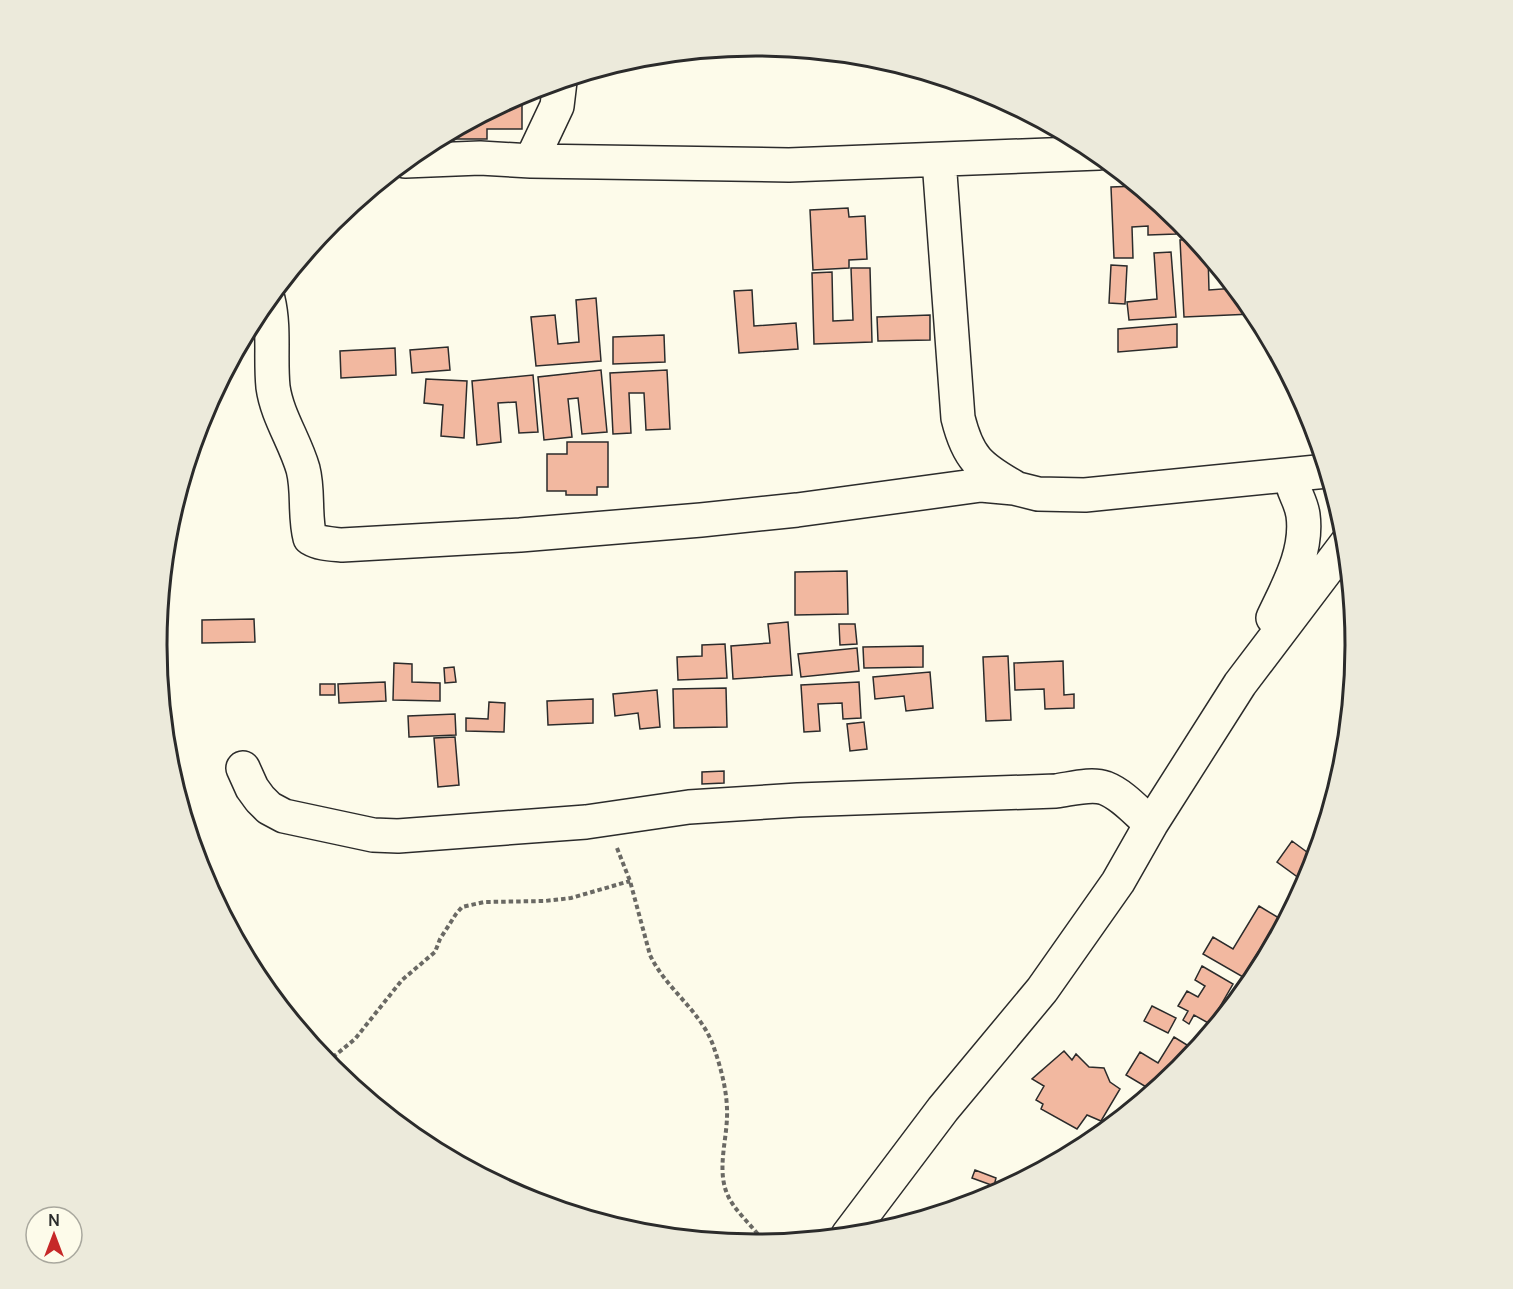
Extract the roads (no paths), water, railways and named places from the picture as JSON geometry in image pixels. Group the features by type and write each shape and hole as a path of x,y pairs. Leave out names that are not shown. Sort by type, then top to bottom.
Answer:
{"street":[{"path":"531,161 557,105 559,90"},
{"path":"421,160 480,158 531,161 789,165 1082,154"},
{"path":"939,160 958,418 968,449 975,459 987,472 1014,488"},
{"path":"270,312 273,387 276,402 303,467 308,530 310,538 316,542 342,545 576,530 797,510 971,486 1014,488 1038,494 1085,495 1319,472"},
{"path":"1240,684 1296,570 1303,540 1304,518 1301,504 1292,488 1291,476"},
{"path":"856,1224 943,1109 1042,990 1118,882 1151,824 1240,684 1338,555"},
{"path":"243,768 252,788 269,808 284,816 374,836 424,836 607,819 689,807 798,800 1056,791 1088,787 1103,788 1119,796 1151,824"}]}
